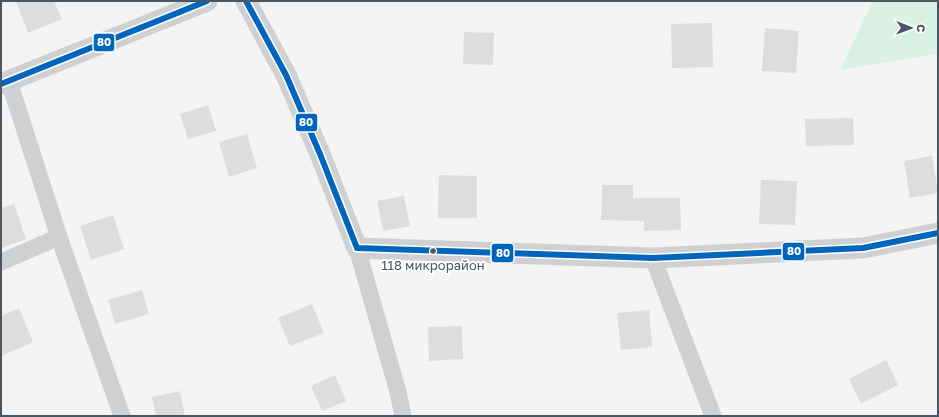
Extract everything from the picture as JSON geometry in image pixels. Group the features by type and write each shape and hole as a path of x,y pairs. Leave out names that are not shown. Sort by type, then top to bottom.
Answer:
{"street":[{"path":"122,416 5,82 207,1"},
{"path":"246,1 286,75 358,248 398,392 402,416"},
{"path":"358,248 653,258 863,248 938,233"},
{"path":"1,262 59,237"},
{"path":"653,258 713,416"}],"green space":[{"path":"873,1 938,1 938,54 840,70"}],"building":[{"path":"16,1 54,1 62,19 28,33"},
{"path":"712,23 713,67 672,68 671,24"},
{"path":"765,28 799,31 796,73 762,71"},
{"path":"464,32 494,33 493,65 463,64"},
{"path":"208,105 216,131 188,139 180,114"},
{"path":"853,118 854,145 806,146 805,119"},
{"path":"247,134 257,168 229,177 219,142"},
{"path":"932,156 938,193 910,198 904,161"},
{"path":"439,175 477,176 477,218 438,218"},
{"path":"761,180 797,181 795,225 759,224"},
{"path":"602,185 633,185 633,198 680,198 681,230 644,231 644,221 601,220"},
{"path":"404,196 410,226 383,231 377,201"},
{"path":"14,204 26,239 1,248 1,208"},
{"path":"113,215 124,249 91,260 80,226"},
{"path":"142,290 149,314 115,324 108,300"},
{"path":"312,304 324,333 290,346 278,318"},
{"path":"19,308 33,342 1,356 1,316"},
{"path":"649,310 652,347 621,350 617,313"},
{"path":"462,326 463,359 429,361 428,327"},
{"path":"886,360 898,385 861,404 849,379"},
{"path":"335,375 346,401 322,411 311,386"},
{"path":"180,391 185,416 156,416 152,397"}],"transit line":[{"name":"80","path":"1,84 207,1"},
{"name":"80","path":"246,1 286,75 320,154 357,248"},
{"name":"80","path":"357,248 653,258 863,248 938,233"}],"place":[{"name":"118 микрорайон","path":"433,251"}]}
